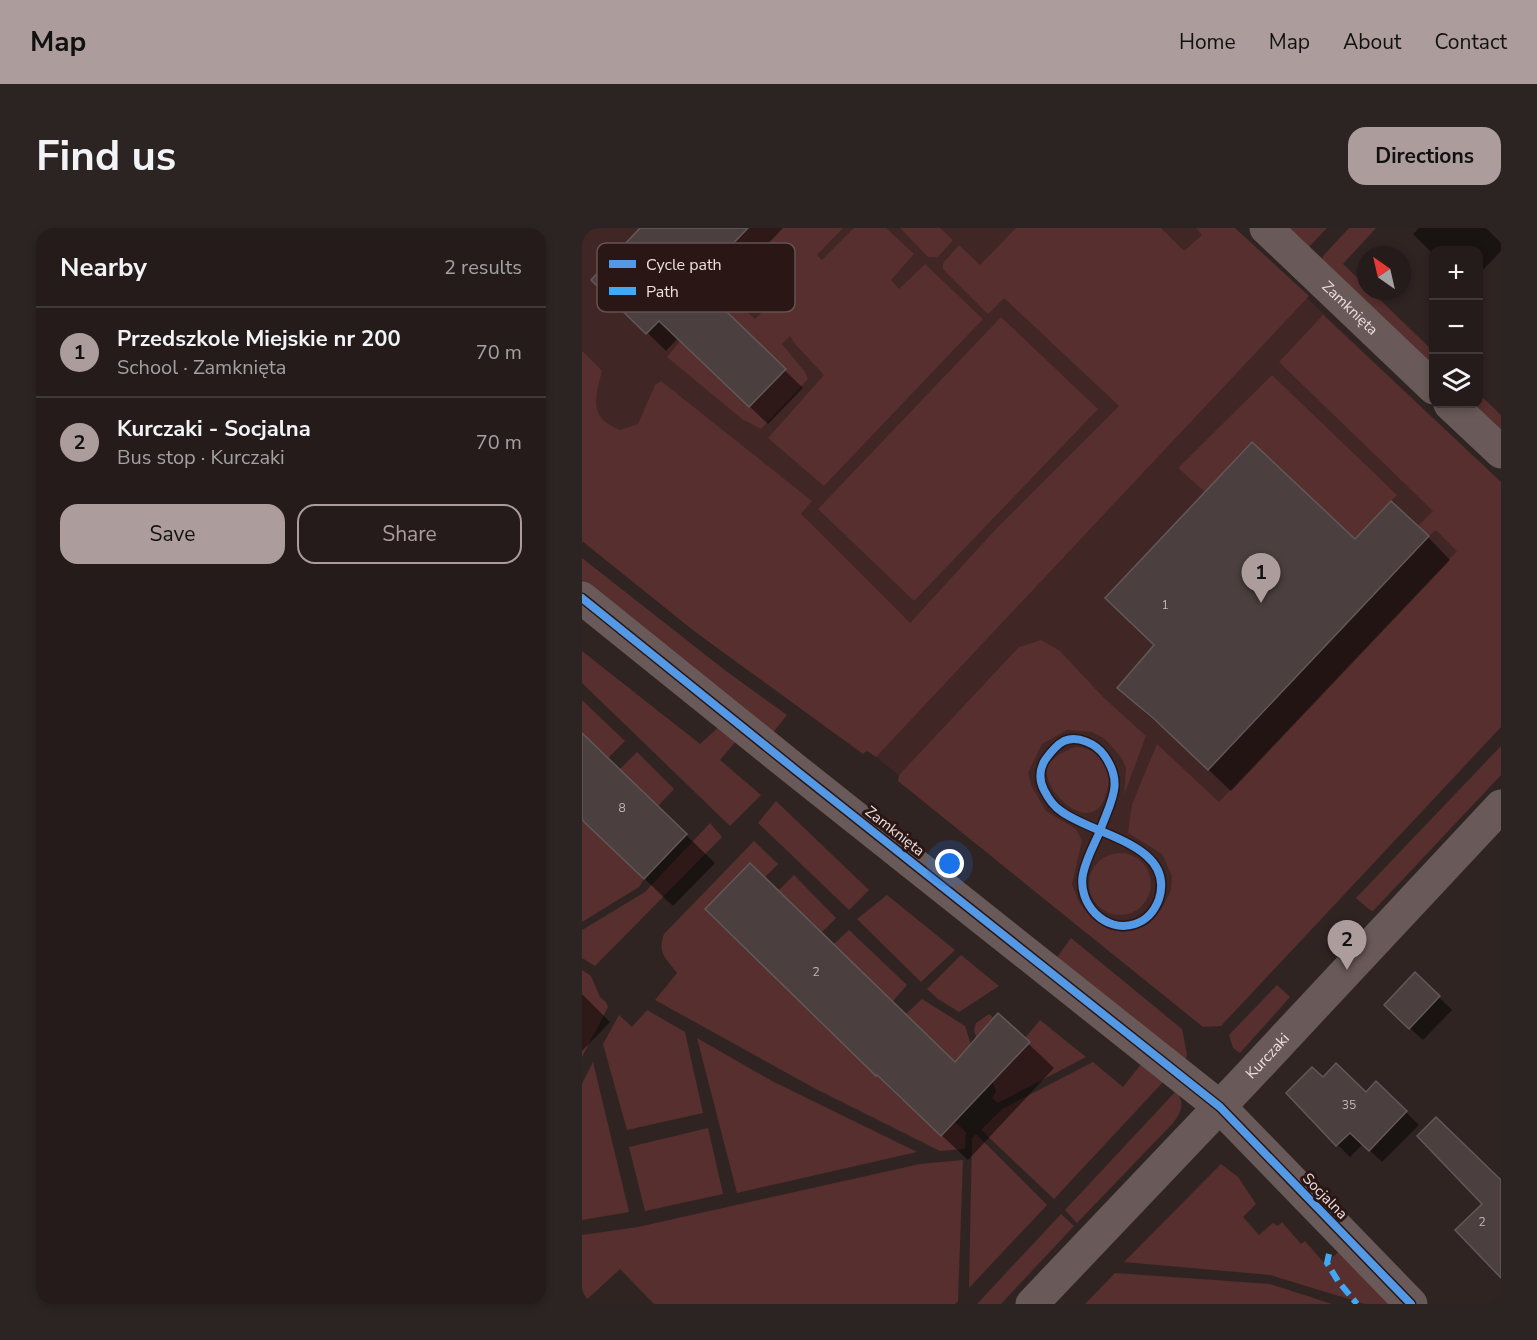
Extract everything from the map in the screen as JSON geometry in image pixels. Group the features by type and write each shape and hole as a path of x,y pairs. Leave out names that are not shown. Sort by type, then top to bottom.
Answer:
{"street":[{"name":"Zamknięta","path":"1266,228 1429,383"},
{"path":"1454,408 1501,452"},
{"name":"Zamknięta","path":"582,598 1220,1107"},
{"name":"Kurczaki","path":"1032,1304 1501,806"},
{"name":"Socjalna","path":"1220,1107 1411,1304"}],"shaded area":[{"path":"582,228 1233,228 1501,482 1209,1025 876,757 582,533"},
{"path":"748,228 843,228 817,255 822,260 854,228 886,228 914,254 891,280 899,289 925,264 983,319 824,486 768,438 824,375 790,336 782,344 808,379 761,429 742,419 667,357 680,341 749,407 786,369 727,312 747,312 755,319 762,312 795,312 795,243 734,243"},
{"path":"900,228 940,228 953,240 938,257 928,257"},
{"path":"1016,228 1161,228 1184,251 1202,235 1196,228 1235,228 1309,296 876,757 867,751 863,754 694,631 582,541 582,351 602,371 596,406 598,413 610,425 620,430 638,424 655,385 661,381 812,501 801,514 910,623 996,529 1119,406 1004,298 988,314 943,269 943,263 959,245 980,265"},
{"path":"1288,228 1327,228 1309,247"},
{"path":"1349,228 1376,228 1357,246 1343,264 1357,277 1357,300 1380,300 1429,347 1429,369 1321,266 1323,256"},
{"path":"1323,315 1501,482 1501,727 1221,1026 1203,1027 898,781 899,775 1019,647 1041,640 1060,651 1103,697 1146,736 1124,795 1126,768 1121,757 1105,739 1092,732 1067,730 1042,744 1028,773 1032,787 1046,811 1076,829 1082,841 1072,884 1078,900 1091,918 1108,929 1124,932 1148,924 1162,908 1171,890 1172,876 1162,854 1128,833 1132,804 1157,744 1219,802 1457,551 1436,530 1429,536 1418,526 1433,511 1279,362"},
{"path":"1001,317 1098,409 914,601 818,509"},
{"path":"1272,375 1397,495 1343,552 1315,502 1254,444 1205,492 1178,468"},
{"path":"1483,398 1501,415 1501,437 1470,408 1483,408"},
{"path":"582,558 726,671 787,715 772,734 582,582"},
{"path":"582,651 700,744 721,725 738,739 720,760 761,795 730,826 582,683"},
{"path":"582,700 625,741 608,758 582,733"},
{"path":"1501,746 1501,775 1373,911 1356,898"},
{"path":"1075,747 1093,751 1103,759 1108,770 1105,798 1094,812 1083,813 1073,809 1062,801 1048,780 1047,770 1051,761"},
{"path":"637,752 674,789 658,806 620,769"},
{"path":"776,801 869,890 849,910 758,823"},
{"path":"582,820 644,879 639,887 582,922"},
{"path":"710,823 722,837 595,966 582,958 582,930 645,892"},
{"path":"754,841 778,864 765,877 750,863 705,910 876,1076 921,1030 906,1014 922,999 965,1026 986,1091 929,1038 901,1098 941,1136 955,1122 966,1132 965,1149 940,1151 814,1088 655,1000 677,973 662,951 664,934"},
{"path":"1114,853 1126,853 1142,862 1149,872 1151,884 1149,896 1142,906 1126,915 1114,915 1103,910 1094,901 1089,890 1089,878 1094,867 1103,858"},
{"path":"794,875 836,918 822,932 779,890"},
{"path":"887,895 955,950 921,982 857,919"},
{"path":"849,930 907,985 893,1001 834,944"},
{"path":"1071,938 1182,1029 1187,1054 1185,1063 1055,960"},
{"path":"961,955 999,986 959,1012 927,989"},
{"path":"582,970 591,976 600,997 608,1007 582,1057"},
{"path":"1277,985 1290,997 1240,1053 1233,1048 1229,1035"},
{"path":"647,1010 685,1032 703,1113 627,1130 603,1044 619,1015 632,1027"},
{"path":"989,1014 994,1018 979,1034 1011,1063 1030,1042 1025,1038 1040,1020 1086,1057 998,1103 992,1098 996,1092 974,1031 976,1023"},
{"path":"697,1038 772,1081 917,1152 737,1193"},
{"path":"593,1062 629,1212 582,1220 582,1084"},
{"path":"1093,1062 1123,1087 1142,1063 1164,1081 1054,1199 981,1130 1002,1109"},
{"path":"1176,1091 1181,1100 1181,1107 1173,1123 1077,1223 1065,1210"},
{"path":"708,1128 723,1194 645,1211 629,1147"},
{"path":"976,1134 1047,1205 969,1288 972,1138"},
{"path":"963,1160 958,1301 955,1304 654,1304 620,1269 582,1304 582,1235 638,1227 920,1164"},
{"path":"1221,1164 1238,1177 1256,1204 1243,1217 1259,1235 1273,1223 1278,1226 1282,1222 1301,1244 1305,1241 1325,1264 1342,1249 1393,1304 1365,1304 1270,1275 1124,1262"},
{"path":"1061,1214 1074,1226 1001,1304 977,1304"},
{"path":"1115,1273 1270,1284 1332,1304 1085,1304"}],"building":[{"path":"640,228 748,228 734,243 626,243"},
{"path":"597,274 597,286 591,280"},
{"path":"624,312 727,312 786,369 749,407 659,321 646,334"},
{"path":"1252,442 1355,539 1391,501 1429,536 1208,770 1153,718 1117,688 1154,645 1105,598"},
{"path":"582,733 687,834 644,879 582,820"},
{"path":"750,863 955,1062 998,1013 1030,1042 941,1136 876,1076 705,909"},
{"path":"1415,972 1440,996 1409,1029 1384,1005"},
{"path":"1336,1063 1366,1092 1376,1081 1407,1111 1369,1151 1350,1133 1336,1146 1286,1093 1312,1067 1323,1077"},
{"path":"1436,1117 1501,1180 1501,1278 1455,1230 1482,1204 1417,1136"}],"marked path":[{"path":"1329,1254 1327,1263 1357,1304"}],"cycle path":[{"path":"582,598 1220,1107 1411,1304"},
{"path":"1100,831 1084,868 1082,885 1084,895 1096,914 1104,920 1124,926 1135,924 1150,914 1159,899 1161,880 1155,865 1144,853 1128,843 1110,835 1092,827 1075,819 1058,809 1042,786 1043,764 1056,747 1069,739 1092,744 1101,751 1114,775 1114,793 1108,811 1104,821 1100,831"}],"place":[{"name":"Przedszkole Miejskie nr 200","path":"1261,603"},
{"name":"Kurczaki - Socjalna","path":"1347,970"}]}
